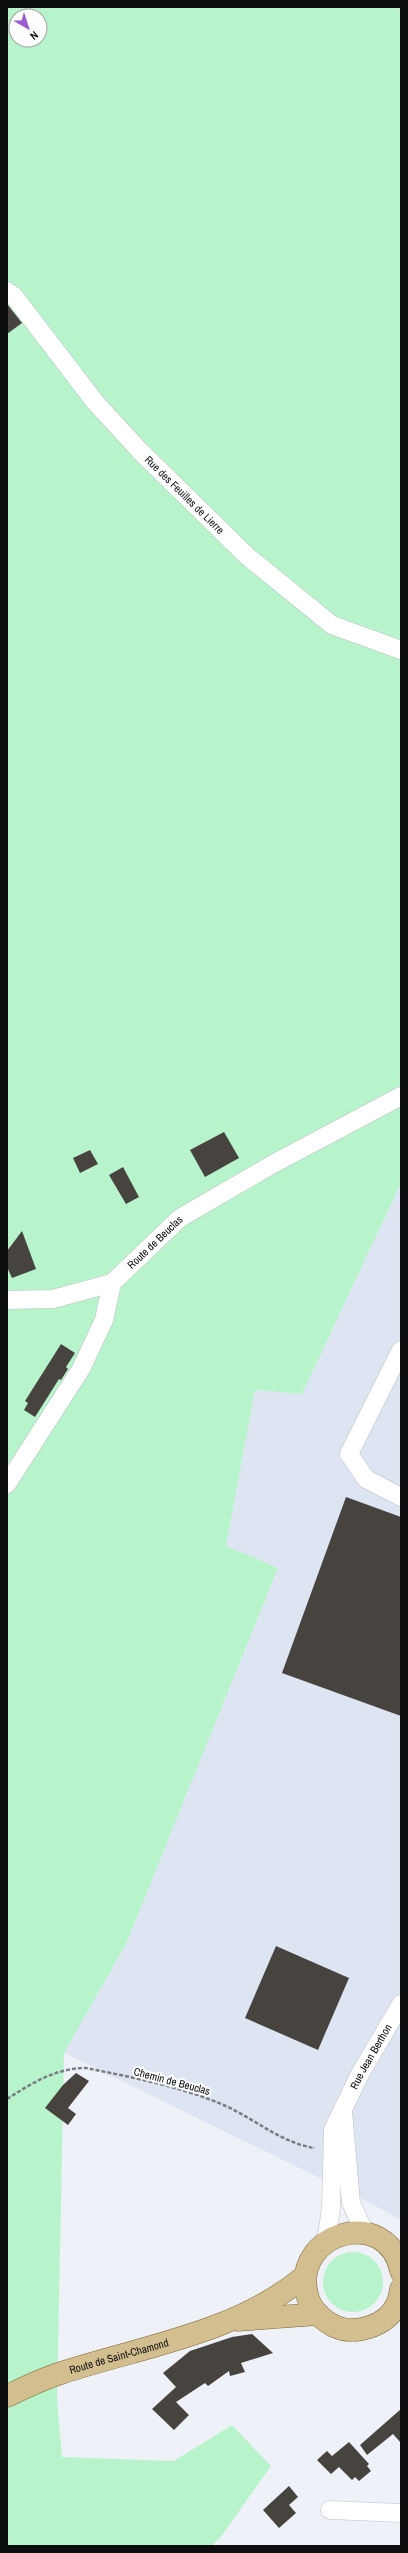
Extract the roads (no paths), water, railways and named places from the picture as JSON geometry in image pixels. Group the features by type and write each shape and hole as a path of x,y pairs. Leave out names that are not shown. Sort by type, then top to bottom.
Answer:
{"main road":[{"path":"233,2320 263,2303 278,2297 305,2276 316,2252 326,2242 344,2233 365,2233 386,2243 400,2265"},
{"path":"305,2276 308,2298 318,2314 340,2328 364,2328 389,2316 400,2298"},
{"path":"233,2320 318,2314"},
{"name":"Route de Saint-Chamond","path":"7,2396 60,2374 233,2320"}],"street":[{"name":"Rue des Feuilles de Lierre","path":"7,291 14,296 94,402 140,451 247,556 332,625 401,650"},
{"name":"Route de Beuclas","path":"112,1283 180,1218 273,1164 401,1096"},
{"path":"7,1300 53,1298 112,1283 104,1320 81,1369 7,1484"},
{"path":"401,1350 349,1454 366,1479 401,1497"},
{"name":"Rue Jean Berthon","path":"326,2242 332,2193 331,2151 333,2130 357,2080 401,2004"},
{"path":"343,2110 351,2203 365,2233"},
{"path":"330,2510 401,2512"}]}
